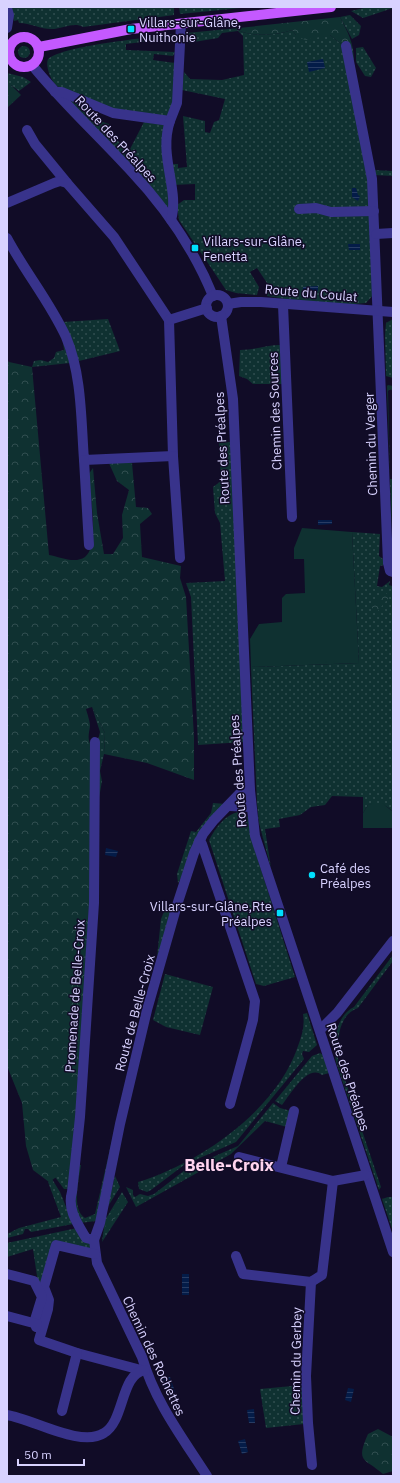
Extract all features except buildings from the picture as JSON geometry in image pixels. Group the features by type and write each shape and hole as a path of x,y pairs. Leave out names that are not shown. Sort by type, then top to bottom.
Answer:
{"main road":[{"path":"39,47 131,29 331,7"},
{"path":"20,37 29,37 34,40 39,47 38,59 32,65 20,66 15,64 8,56 11,45 20,37"}],"street":[{"path":"7,8 9,15 7,28"},
{"path":"171,220 174,211 166,155 167,131 177,103 181,24"},
{"name":"Chemin du Verger","path":"346,46 372,171 376,234 388,563 390,571 393,572"},
{"name":"Route des Préalpes","path":"32,65 55,92 130,170 171,220 192,252 213,296"},
{"path":"55,92 62,92 113,113 170,121"},
{"path":"27,130 35,144 114,236 169,320 172,456 180,558"},
{"path":"7,203 54,183 60,181 67,182"},
{"path":"299,209 316,208 331,212 374,212"},
{"path":"376,234 393,233"},
{"path":"7,238 39,289 66,337 70,349 78,388 89,545"},
{"path":"213,296 223,297 228,304 226,312 221,316 213,316 206,308 207,302 213,296"},
{"name":"Route du Coulat","path":"228,304 241,302 393,312"},
{"name":"Chemin des Sources","path":"284,305 292,517"},
{"path":"169,320 206,308"},
{"name":"Route des Préalpes","path":"221,316 233,399 250,790 255,836 320,1030 366,1175 393,1252"},
{"path":"84,460 172,456"},
{"name":"Promenade de Belle-Croix","path":"94,1240 86,1238 71,1208 70,1200 80,1117 94,904 95,742"},
{"name":"Route de Belle-Croix","path":"94,1240 100,1223 120,1124 147,1010 177,905 199,841 214,820 242,791 250,790"},
{"path":"231,804 251,807"},
{"path":"199,841 202,844 255,1000 252,1020 230,1104"},
{"path":"320,1030 337,1013 393,940"},
{"path":"281,1167 294,1111"},
{"path":"239,1157 333,1181 366,1175"},
{"path":"236,1256 243,1274 311,1282 322,1275 333,1181"},
{"name":"Chemin des Rochettes","path":"94,1240 97,1263 142,1357 143,1370 164,1412 207,1476"},
{"path":"39,1340 48,1309 49,1300 44,1287 56,1245 95,1254"},
{"path":"7,1274 34,1281 42,1297 34,1323"},
{"name":"Chemin du Gerbey","path":"311,1282 306,1376 312,1465"},
{"path":"7,1316 37,1324 33,1338 77,1353 143,1370 126,1388 114,1422 108,1431 97,1437 85,1438 7,1415"},
{"path":"62,1411 77,1353"}],"green space":[{"path":"10,7 174,7 174,15 83,27 73,25 50,29 19,23 18,20 14,21"},
{"path":"179,7 251,7 180,14"},
{"path":"368,7 393,8 363,18 351,11"},
{"path":"350,15 361,26 359,35 352,39 340,17"},
{"path":"340,17 350,37 353,47 354,59 345,64 341,44 330,35 305,40 296,35 292,30 280,33 258,35 245,33 240,31 239,28"},
{"path":"239,28 240,31 245,33 258,35 280,33 292,30 296,35 330,35 341,44 370,174 374,294 366,303 329,304 267,296 267,283 257,268 250,272 259,287 257,295 236,293 226,290 179,220 177,205 184,200 195,200 195,184 172,185 169,164 178,164 178,168 187,167 183,116 205,121 205,132 210,133 214,122 219,120 225,99 182,90 184,72 190,79 222,80 244,75 243,36 238,31 222,33 218,38 188,43 185,40 186,33"},
{"path":"174,34 176,38 126,44 126,50 175,52 173,56 154,54 153,60 175,63 175,98 168,115 166,116 126,114 93,104 57,86 49,73 47,65 48,59 57,54 89,46"},
{"path":"22,46 26,46 30,52 26,58 22,58 18,54 18,50"},
{"path":"363,47 376,68 371,77 365,76 356,62 356,48"},
{"path":"7,73 23,77 31,82 19,91 11,85 7,85"},
{"path":"7,85 11,85 21,95 7,108"},
{"path":"68,97 91,110 91,118 109,124 109,133 129,151 144,122 165,125 170,208 165,206 67,99"},
{"path":"373,170 393,171 393,176 374,175"},
{"path":"108,319 120,351 79,361 63,322"},
{"path":"393,319 393,378 386,376 385,335 386,323"},
{"path":"63,342 70,363 32,367 34,361 41,360 48,362 54,358 56,352 64,350"},
{"path":"281,345 282,384 253,384 247,379 239,376 240,350"},
{"path":"7,360 9,362 32,367 49,555 77,560 85,557 90,551 93,518 88,475 93,468 97,513 104,554 113,554 123,538 122,515 129,490 117,481 108,461 132,463 136,507 148,508 152,514 140,524 142,557 181,566 180,578 186,597 194,737 194,780 147,763 104,754 105,733 92,707 86,709 90,726 89,738 91,746 93,846 73,1166 49,1182 33,1170 26,1146 22,1103 7,1066"},
{"path":"387,386 393,386 393,391 390,389 388,391 390,477"},
{"path":"219,442 231,442 244,742 198,745 191,597 186,583 225,581 220,523 215,513 213,487 221,481"},
{"path":"390,479 392,479 393,527 392,527"},
{"path":"302,528 352,532 359,663 251,667 250,639 259,624 282,622 282,598 286,594 305,593 304,559 294,559 294,548"},
{"path":"352,532 380,534 379,556 383,559 384,565 380,566 377,586 382,587 390,581 389,585 392,586 393,583 393,829 392,811 384,805 368,805 363,813 363,797 332,796 325,805 311,807 300,815 279,819 280,827 265,829 271,868 259,823 257,803 251,667 359,663"},
{"path":"383,591 390,596 377,612 371,607"},
{"path":"92,707 105,733 104,754 100,771 102,781 99,798 97,744 100,732"},
{"path":"213,803 226,804 178,883 177,874 191,831 196,832 211,813"},
{"path":"382,803 392,811 392,828 363,828 363,813 368,805"},
{"path":"239,812 245,814 249,819 253,844 295,977 264,986 256,984 209,840 217,827 225,819 234,813"},
{"path":"166,907 173,909 157,957 161,919"},
{"path":"393,955 393,961 358,1008 351,1011 346,1016 340,1029 338,1044 338,1059 381,1187 379,1190 336,1062 335,1039 339,1024 343,1017 354,1007"},
{"path":"165,974 213,987 200,1035 166,1027 153,1020"},
{"path":"307,1013 317,1045 309,1052 303,1051 302,1054 304,1059 236,1142 184,1165 147,1192 139,1189 138,1182 186,1162 233,1131 254,1112 273,1092 288,1069 302,1034 304,1023 303,1014"},
{"path":"320,1053 323,1055 329,1073 322,1075 317,1072 311,1073 299,1082 282,1105 275,1101 312,1056"},
{"path":"273,1103 280,1108 291,1111 287,1127 265,1121 231,1154 136,1207 126,1187 133,1190 133,1195 135,1197 140,1194 148,1196 154,1194 185,1170 188,1173 192,1172 192,1166 238,1146"},
{"path":"119,1110 96,1221 80,1223 75,1204 78,1165 81,1165 77,1201 78,1208 85,1218 95,1214"},
{"path":"73,1166 70,1189 64,1189 55,1177"},
{"path":"115,1176 120,1187 107,1208"},
{"path":"52,1179 60,1192 73,1224 31,1232 28,1229 25,1229 23,1234 7,1238 7,1234 19,1228 61,1217 48,1182"},
{"path":"122,1192 128,1202 102,1242 105,1220"},
{"path":"393,1197 393,1232 382,1199"},
{"path":"123,1198 125,1202 110,1227 105,1227 106,1221 120,1199"},
{"path":"77,1228 91,1246 90,1251 54,1242 42,1285 38,1283 33,1249 7,1257 7,1243"},
{"path":"303,1385 304,1424 266,1428 260,1389"},
{"path":"378,1429 393,1437 393,1471 383,1474 367,1462 362,1455 364,1443 368,1434"}],"water":[{"path":"323,59 325,68 309,72 307,62"},
{"path":"352,188 356,188 358,195 360,196 358,201 352,197"},
{"path":"348,244 360,244 360,250 349,250"},
{"path":"318,286 318,291 303,292 303,287"},
{"path":"318,520 332,520 332,524 318,525"},
{"path":"106,848 118,851 116,857 105,855"},
{"path":"182,1274 189,1274 189,1295 182,1295"},
{"path":"170,1377 175,1392 167,1395 162,1379"},
{"path":"348,1388 354,1389 351,1402 345,1400"},
{"path":"254,1409 255,1423 249,1423 247,1410"},
{"path":"245,1439 248,1452 242,1454 238,1441"}],"place":[{"name":"Villars-sur-Glâne, Nuithonie","path":"131,29"},
{"name":"Villars-sur-Glâne, Fenetta","path":"195,248"},
{"name":"Café des Préalpes","path":"312,875"},
{"name":"Villars-sur-Glâne,Rte Préalpes","path":"280,913"}],"district":[{"name":"Belle-Croix","path":"229,1165"}]}
